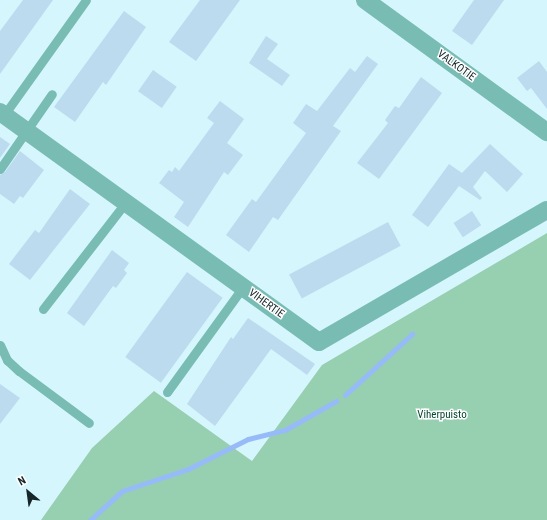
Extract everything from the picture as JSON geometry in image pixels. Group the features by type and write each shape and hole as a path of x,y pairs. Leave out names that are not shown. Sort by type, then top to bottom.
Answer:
{"street":[{"name":"VALKOTIE","path":"365,0 547,132"},
{"name":"VIHERTIE","path":"2,113 319,342 547,210"}],"lane":[{"path":"2,113 86,0"},
{"path":"0,169 28,132 52,94"},
{"path":"43,309 126,202"},
{"path":"167,392 243,287"},
{"path":"0,345 7,360 89,423"}],"green space":[{"name":"Viherpuisto","path":"547,233 547,520 41,520 92,448 154,391 252,461 322,365"}],"building":[{"path":"23,0 53,0 0,74 0,31"},
{"path":"200,0 240,0 196,61 169,42"},
{"path":"474,0 504,0 472,45 452,31"},
{"path":"124,11 146,27 106,85 103,82 75,122 54,107"},
{"path":"266,36 278,44 267,59 290,75 282,86 249,63"},
{"path":"367,56 378,64 333,126 341,131 278,220 273,217 249,252 226,235 252,199 256,202 306,133 293,123 306,104 317,111 350,68 355,72"},
{"path":"539,61 547,72 547,109 531,88 527,91 517,78"},
{"path":"153,70 177,87 162,108 138,91"},
{"path":"421,77 442,93 379,179 357,163 388,123 385,120 395,106 399,108"},
{"path":"220,101 244,119 227,143 243,155 228,175 224,172 188,227 174,217 184,202 159,183 169,170 172,172 175,167 179,171 214,123 207,118"},
{"path":"0,137 10,144 0,158"},
{"path":"490,144 523,174 507,192 485,171 473,187 482,198 480,200 459,186 428,227 412,215 449,164 462,173"},
{"path":"20,151 44,170 23,198 20,196 14,204 0,194 0,175 5,172"},
{"path":"70,189 90,204 30,280 9,264 35,230 39,233"},
{"path":"472,211 481,225 463,237 454,223"},
{"path":"388,222 401,246 302,298 289,275"},
{"path":"112,250 129,263 124,270 127,273 116,288 113,286 84,326 67,313"},
{"path":"187,272 223,298 161,383 125,357"},
{"path":"248,318 315,364 307,375 271,349 215,426 187,404 231,337 233,339"},
{"path":"0,384 20,398 0,424"}],"waterway":[{"path":"345,395 412,334"},
{"path":"90,520 122,491 188,469 248,439 285,430 336,401"}]}
